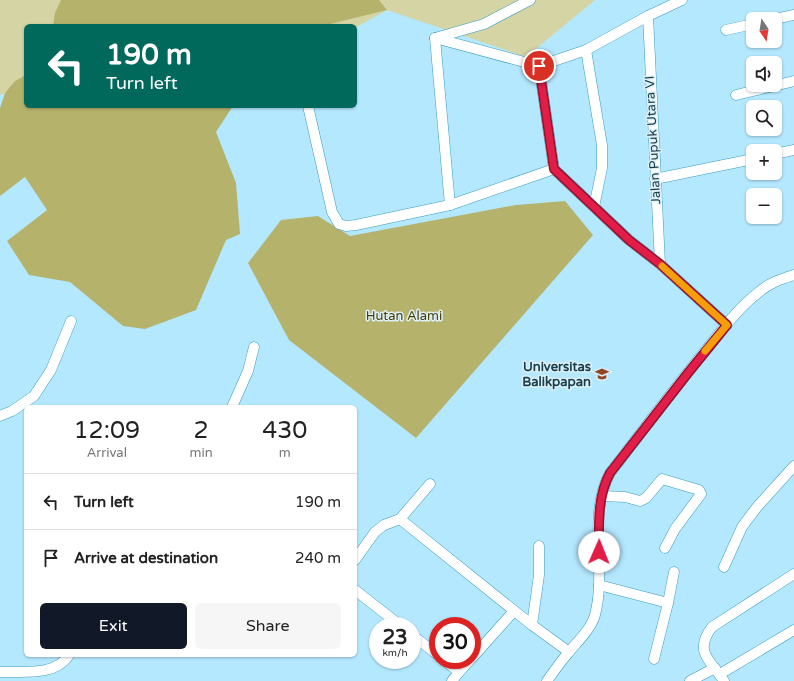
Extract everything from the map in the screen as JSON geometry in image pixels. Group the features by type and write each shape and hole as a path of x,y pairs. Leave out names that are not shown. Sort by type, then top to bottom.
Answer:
{"street":[{"path":"435,38 484,24 530,0"},
{"path":"435,38 539,66 586,50 648,16 682,0"},
{"path":"782,18 794,15"},
{"name":"Jalan Pupuk Utara VI","path":"648,16 660,264"},
{"path":"726,30 746,26"},
{"path":"435,38 450,205"},
{"path":"586,50 603,158 594,207"},
{"path":"539,66 554,169 629,240 660,264 727,325"},
{"path":"736,95 794,82"},
{"path":"308,108 332,212 339,224 346,226 450,205 554,169"},
{"path":"782,153 794,150"},
{"path":"655,179 746,160"},
{"path":"547,681 583,636 595,616 599,585 599,513 604,484 610,473 742,307 760,291 779,280 794,275"},
{"path":"0,416 12,411 34,396 50,370 71,321"},
{"path":"233,405 248,371 254,347"},
{"path":"724,567 742,528 757,507 794,466"},
{"path":"602,496 625,497 640,501 646,498 662,479 699,490 701,494 675,528 665,548"},
{"path":"357,557 375,532 384,525 400,519 430,484"},
{"path":"400,519 514,611 569,652"},
{"path":"532,625 539,575 540,546"},
{"path":"654,659 674,572"},
{"path":"720,674 705,655 703,645 706,635 712,628 794,574"},
{"path":"599,585 668,603"},
{"path":"357,592 390,617"},
{"path":"481,648 514,611"},
{"path":"690,681 720,674 794,630"},
{"path":"421,642 429,648"},
{"path":"0,672 46,671 58,665 66,657"},
{"path":"455,669 459,672"},
{"path":"452,681 462,669"}],"green space":[{"path":"0,0 595,0 526,57 387,10 357,27 357,24 24,24 24,87 0,95"},
{"path":"61,0 379,0 387,10 330,24 53,24 55,13"},
{"path":"24,76 24,108 232,108 216,132 236,183 240,234 226,240 196,310 145,329 123,326 70,282 29,275 7,241 47,210 25,177 0,196 0,108 5,93 15,81"},
{"name":"Hutan Alami","path":"565,201 593,235 416,438 289,340 248,263 281,220 318,216 350,236 516,205"}],"slow traffic":[{"path":"662,266 727,325 705,351"}],"place":[{"name":"Universitas Balikpapan","path":"602,374"}],"route":[{"path":"539,66 554,169 629,240 660,264 727,325 610,473 604,484 599,513 599,552"}]}
